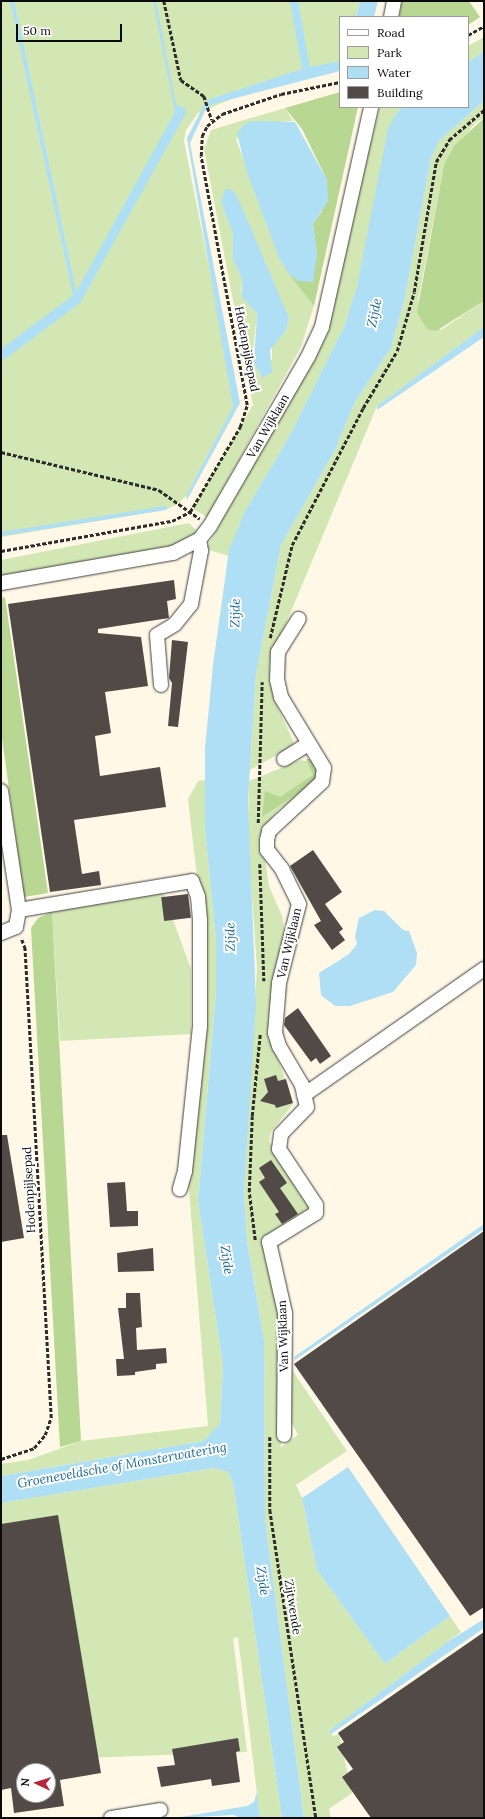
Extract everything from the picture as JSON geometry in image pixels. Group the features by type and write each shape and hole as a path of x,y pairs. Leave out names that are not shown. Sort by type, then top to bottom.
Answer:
{"street":[{"path":"391,16 394,1"},
{"name":"Van Wijklaan","path":"1,582 173,553 199,540 210,526 308,357 322,327 371,108"},
{"path":"161,685 157,635 175,624 191,604 201,551 199,540"},
{"name":"Van Wijklaan","path":"284,1435 285,1313 269,1242 316,1213 316,1205 280,1149 281,1134 307,1107 297,1075 279,1046 276,1033 279,983 299,904 282,869 267,850 266,840 269,831 322,782 324,768 308,744 281,697 276,669 280,647 298,619"},
{"path":"284,759 308,744"},
{"path":"1,791 19,910 16,927 1,934"},
{"path":"19,910 192,881 198,897 200,1026 185,1171 180,1189"},
{"path":"304,1096 484,969"},
{"path":"111,1818 160,1810"}],"path":[{"path":"164,1 181,80 204,96 210,110 212,120 222,114 281,94 339,82"},
{"path":"469,34 484,26"},
{"name":"Hodenpijlsepad","path":"190,512 240,426 247,405 201,156 202,136 212,120"},
{"path":"1,452 160,490 210,526"},
{"path":"1,551 172,521 190,512"},
{"name":"Hodenpijlsepad","path":"1,1458 34,1448 45,1435 51,1418 25,949 16,927"},
{"name":"Zijtwende","path":"270,1434 271,1518 316,1818"}],"green space":[{"path":"1,1 360,1 356,16 339,16 339,61 303,69 198,113 186,130 184,141 236,403 186,496 178,504 165,510 1,537"},
{"path":"402,1 469,1 480,17 469,24 469,16 399,16"},
{"path":"484,37 484,51 469,61 469,45"},
{"path":"339,92 339,108 358,108 314,306 289,274 299,281 317,256 313,224 322,211 327,180 302,129 285,108"},
{"path":"484,101 484,118 475,123 444,165 418,301 441,330 484,301 484,327 377,406 269,664 276,704 295,745 250,770 256,675 281,545 335,450 355,402 391,348 405,298 431,158 440,140"},
{"path":"285,108 293,121 264,123 236,139 279,258 314,306 301,347 207,517 192,508 253,405 204,149 211,130","holes":["221,202 260,254 289,318 286,330 272,345 272,359 260,376 253,351 257,314 241,291 242,279 233,259 233,234"]},
{"path":"380,108 401,108 394,117 357,286 344,327 290,435 244,513 228,556 206,549 317,348"},
{"path":"484,118 484,301 436,331 427,329 417,312 444,165 454,146"},
{"path":"189,523 198,532 186,548 1,581 1,560"},
{"path":"5,597 48,893 24,897 1,731 1,598"},
{"path":"306,759 311,759 319,779 262,817 265,791 280,797 313,775"},
{"path":"301,760 310,762 316,770 306,792 279,809 265,826 264,852 269,886 282,916 286,936 272,987 268,1029 293,1104 271,1132 269,1141 309,1208 267,1238 283,1342 281,1447 298,1435 287,1413 286,1361 347,1451 296,1485 302,1498 317,1570 385,1664 450,1616 461,1632 329,1731 333,1736 339,1734 352,1793 329,1809 331,1818 304,1818 265,1518 264,1340 247,1240 244,1192 257,968 248,836 249,781"},
{"path":"205,780 205,829 216,940 216,992 198,1201 223,1365 220,1423 204,1441 1,1476 1,1464 28,1460 81,1441 208,1426 188,1177 198,886 188,799 198,781"},
{"path":"163,892 191,969 191,1034 60,1041 52,912"},
{"path":"52,912 81,1441 60,1447 31,928 38,918"},
{"path":"215,1468 228,1472 233,1482 282,1818 260,1818 238,1637 233,1638 247,1752 1,1761 1,1503"}],"water":[{"path":"153,1 156,1 176,105 185,108 186,113 80,303 1,362 1,349 75,294 175,112"},
{"path":"290,1 298,1 310,67 339,61 339,71 213,104 205,111 190,143 240,403 187,500 186,496 233,407 187,138 204,105 210,99 302,69"},
{"path":"360,1 378,1 374,16 356,16"},
{"path":"484,51 484,101 440,140 431,158 405,298 391,348 355,402 335,450 281,545 256,675 248,800 256,1003 244,1192 247,1241 264,1340 265,1518 304,1818 282,1818 233,1482 228,1472 214,1468 1,1503 1,1476 204,1441 220,1423 223,1365 198,1201 216,992 216,940 205,829 205,748 213,665 229,550 244,513 290,435 344,327 357,286 388,129 394,117 401,108 469,108 469,61"},
{"path":"254,121 295,122 327,180 328,201 313,224 317,255 313,282 299,281 289,274 279,258 246,170 237,133 246,123"},
{"path":"225,189 232,190 237,196 289,318 286,330 270,350 272,372 262,378 254,362 257,314 242,297 242,279 233,259 233,234 221,202"},
{"path":"484,327 484,337 377,410 377,406"},
{"path":"375,910 384,911 403,930 409,931 417,953 416,965 393,992 350,1006 335,1006 321,995 319,973 349,954 357,944 355,936 359,918"},
{"path":"484,1224 484,1229 295,1360 294,1357"},
{"path":"348,1467 450,1616 385,1664 317,1570 302,1498"},
{"path":"484,1619 484,1628 331,1734 329,1731 449,1641"},
{"path":"257,1792 260,1818 240,1818 234,1815 175,1818 247,1806 254,1802"}],"building":[{"path":"174,580 176,599 167,601 169,618 98,629 98,633 141,637 148,686 105,692 111,733 95,736 100,776 160,767 166,807 74,820 82,874 99,871 101,885 50,892 8,604"},
{"path":"172,640 188,642 178,727 168,726 172,683 169,678"},
{"path":"313,850 342,892 325,904 343,929 339,932 345,940 332,950 314,925 321,921 290,866"},
{"path":"188,894 191,918 164,921 161,897"},
{"path":"298,1008 331,1056 320,1064 316,1058 311,1062 284,1025 285,1018"},
{"path":"276,1075 278,1081 286,1079 293,1103 276,1108 275,1105 260,1101 268,1092 264,1079"},
{"path":"1,1135 7,1135 24,1238 1,1242"},
{"path":"271,1160 287,1183 280,1188 298,1214 282,1224 275,1214 279,1212 259,1182 265,1178 259,1168"},
{"path":"125,1182 127,1211 138,1211 138,1226 110,1227 107,1183"},
{"path":"484,1231 484,1607 470,1616 294,1364"},
{"path":"153,1248 154,1271 118,1272 117,1253"},
{"path":"126,1293 140,1293 142,1327 136,1328 137,1350 166,1348 167,1363 156,1364 156,1369 135,1372 135,1375 117,1376 116,1359 124,1359 118,1308 126,1308"},
{"path":"58,1515 101,1773 60,1780 64,1806 14,1813 11,1788 1,1790 1,1524"},
{"path":"484,1632 484,1818 371,1818 342,1777 353,1769 337,1747 344,1742 338,1733"},
{"path":"238,1738 240,1751 236,1752 240,1782 212,1786 211,1779 161,1787 157,1767 175,1765 172,1749"}],"waterway":[{"path":"12,1 75,294"},
{"path":"1,534 165,508"}],"water label":[{"name":"Zijde","path":"375,313"},
{"name":"Zijde","path":"236,613"},
{"name":"Zijde","path":"231,937"},
{"name":"Zijde","path":"226,1260"},
{"name":"Groeneveldsche of Monsterwatering","path":"122,1466"},
{"name":"Zijde","path":"262,1581"}]}
